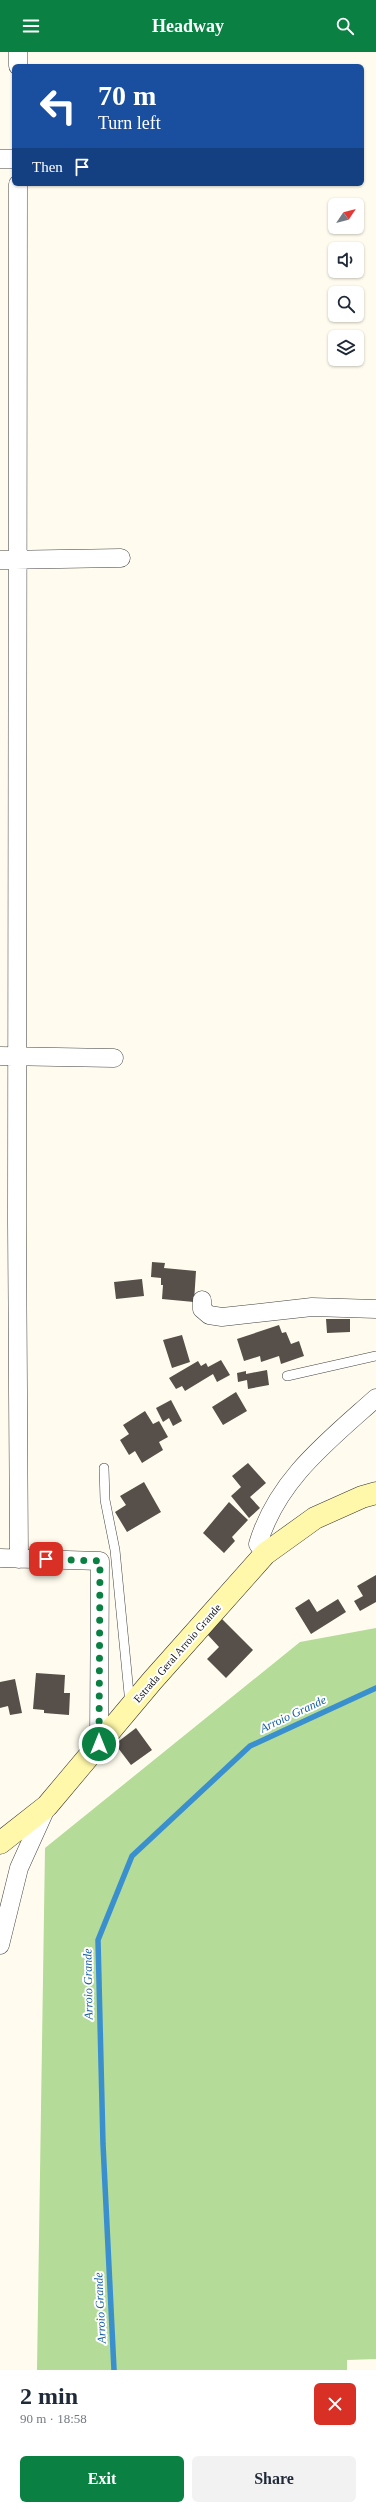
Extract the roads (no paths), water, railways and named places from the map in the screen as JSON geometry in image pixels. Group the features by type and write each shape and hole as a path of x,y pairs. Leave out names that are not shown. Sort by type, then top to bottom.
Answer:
{"main road":[{"name":"Estrada Geral Arroio Grande","path":"0,1843 47,1806 130,1707 265,1554 315,1518 362,1497 376,1493"}],"street":[{"path":"18,52 18,64"},
{"path":"0,160 12,159"},
{"path":"18,186 18,561 8,1056 18,1559"},
{"path":"0,560 18,561 121,558"},
{"path":"8,1056 114,1058"},
{"path":"202,1300 202,1309 209,1315 222,1317 312,1306 376,1309"},
{"path":"265,1554 258,1544 264,1523 273,1504 296,1473 376,1398"},
{"path":"0,1558 100,1561 99,1744"},
{"path":"0,1945 19,1868 47,1806"}],"lane":[{"path":"287,1376 376,1356"},
{"path":"104,1468 105,1500 115,1550 130,1707"}],"waterway":[{"name":"Arroio Grande","path":"114,2370 103,2144 98,1940 132,1856 250,1746 376,1688"}]}
